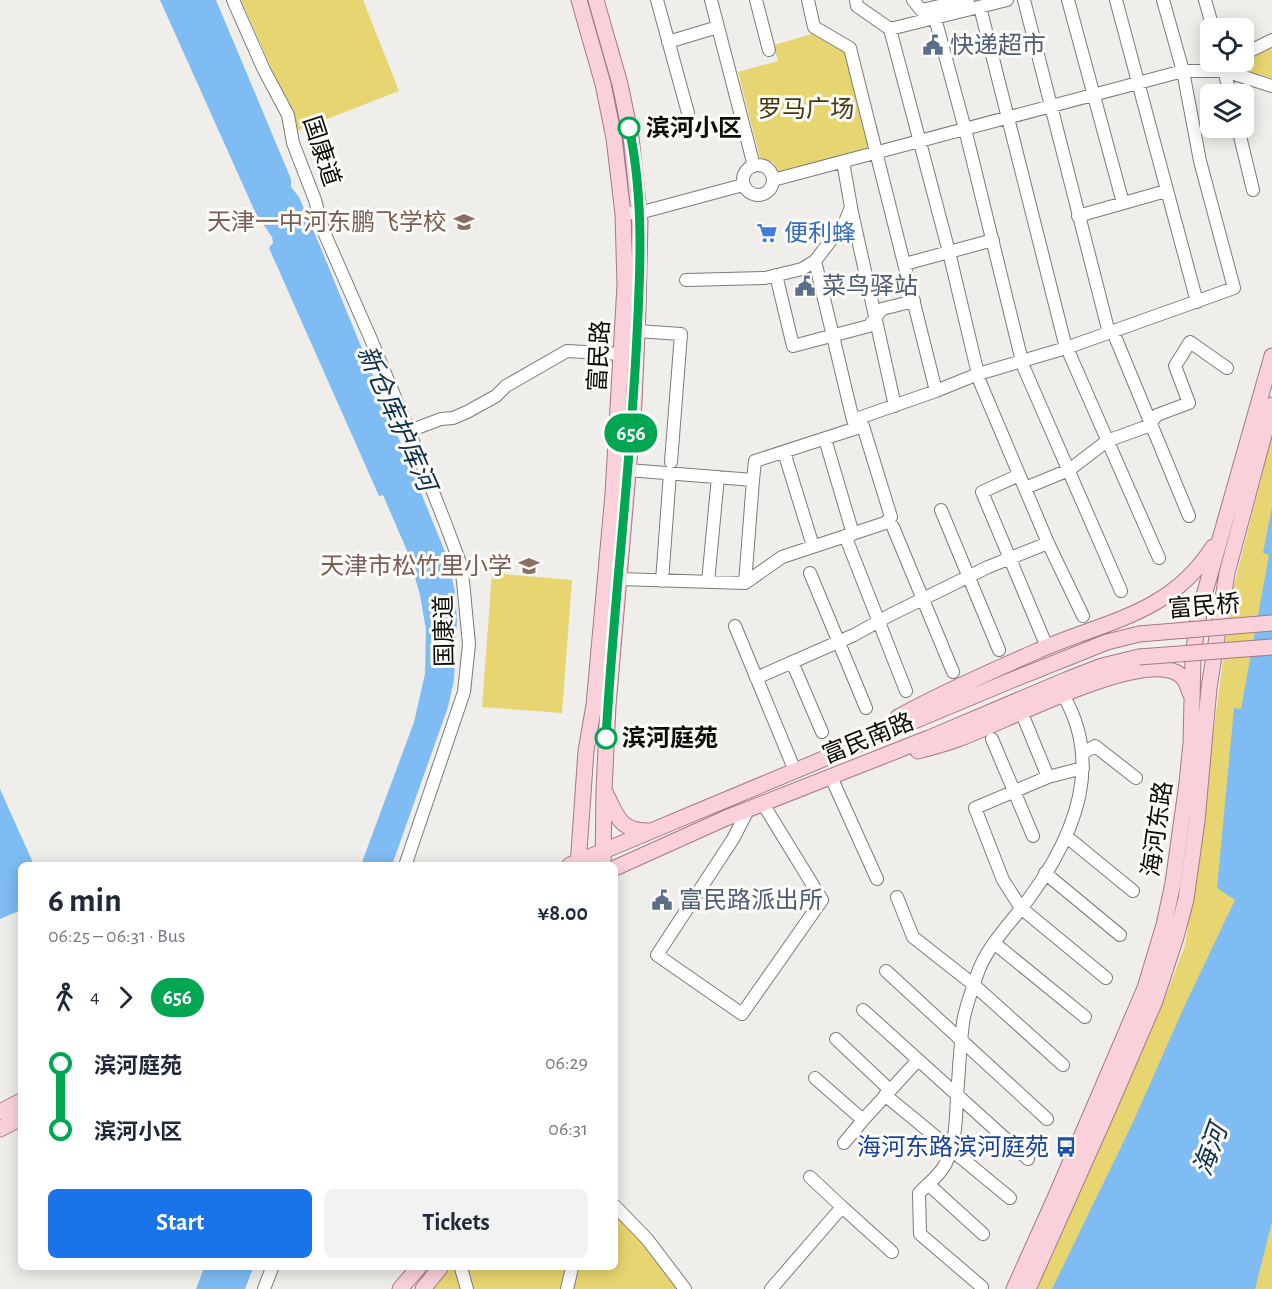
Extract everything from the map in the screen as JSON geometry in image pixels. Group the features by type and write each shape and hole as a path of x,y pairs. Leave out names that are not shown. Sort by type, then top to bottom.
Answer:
{"main road":[{"name":"富民路","path":"576,862 586,751 594,705 613,494 625,285 623,214 614,138 603,84 579,0"},
{"name":"富民路","path":"596,0 620,84 631,137 639,213 637,331 608,706 603,859"},
{"name":"海河东路","path":"1014,1289 1144,987 1164,925 1182,828 1191,744 1193,656 1199,613 1272,356"},
{"name":"海河东路","path":"1028,1289 1155,1001 1176,937 1186,899 1197,821 1209,688 1227,573 1272,405"},
{"path":"873,738 899,717 1047,647 1122,619 1160,601 1200,566 1224,529"},
{"name":"富民桥","path":"1139,634 1272,623"},
{"name":"富民南路","path":"656,831 873,738 1107,642 1139,634"},
{"name":"富民南路","path":"618,867 748,810 1102,666 1139,657 1272,647"},
{"path":"882,756 918,751 958,739 1110,676 1139,670 1161,669 1174,671 1183,676 1188,686 1192,705"},
{"path":"604,791 621,823 630,829 656,831"},
{"name":"富民路","path":"587,862 603,859 656,831"},
{"path":"0,1112 18,1103"},
{"path":"0,1129 18,1120"},
{"path":"400,1289 416,1270"},
{"path":"423,1289 438,1270"}],"street":[{"name":"国康道","path":"233,0 264,70 288,116 293,143 315,200 323,230 409,431 459,560 466,601 469,644 464,692 406,862"},
{"path":"657,0 688,113"},
{"path":"711,0 754,166"},
{"path":"756,0 769,50"},
{"path":"808,0 814,27 850,48 936,391"},
{"path":"855,0 857,6 890,29 921,141 979,378 1048,543 1083,616"},
{"path":"913,0 921,10 968,0"},
{"path":"890,29 1007,0"},
{"path":"1024,0 1078,216 1112,336 1151,422 1189,516"},
{"path":"1068,0 1123,203"},
{"path":"1116,0 1197,302"},
{"path":"815,261 853,420 936,391 1068,352 1234,288 1200,161 1183,71 1163,0"},
{"path":"1205,0 1210,18"},
{"path":"980,7 1068,352 1159,558"},
{"path":"935,18 1023,364 1121,591"},
{"path":"668,42 718,27"},
{"path":"1254,49 1272,40"},
{"path":"773,180 1183,71 1200,69"},
{"path":"1240,72 1272,86"},
{"path":"1240,138 1253,190"},
{"path":"843,162 850,207 895,406"},
{"path":"754,166 767,168 773,180 770,189 763,195 753,195 743,185 746,171 754,166"},
{"path":"623,214 639,213 743,185"},
{"path":"1078,216 1167,190"},
{"path":"686,280 765,278 802,269 815,261 845,222 850,207"},
{"path":"905,264 993,240"},
{"path":"776,275 793,346 869,326 882,309 914,301"},
{"path":"637,331 681,334 662,581"},
{"path":"1025,488 1069,470 1107,441 1148,426 1157,415 1189,403 1175,366 1190,342 1227,368"},
{"path":"409,431 467,412 496,396 506,386 567,351 621,354"},
{"path":"619,579 746,583 782,557 813,546 850,538 885,523 891,517 863,426 755,461 746,583"},
{"path":"825,439 850,538 906,691"},
{"path":"784,452 813,546"},
{"path":"628,470 671,468 718,477 753,480"},
{"path":"1019,475 982,492 1047,647"},
{"path":"708,582 718,477"},
{"path":"941,510 999,650"},
{"path":"893,527 953,672"},
{"path":"756,678 838,642 969,577 1048,543"},
{"path":"810,573 866,708"},
{"path":"735,626 795,771"},
{"path":"792,662 822,732"},
{"path":"982,1287 920,1234 919,1193 945,1165 951,1150 964,1020 981,965 994,943 1045,873 1067,837 1077,806 1083,753 1079,727 1063,695"},
{"path":"1025,721 1048,777"},
{"path":"992,740 1033,836"},
{"path":"1083,753 1095,746 1136,778"},
{"path":"1083,768 1048,777 975,808 1003,880 1021,908 1106,978"},
{"path":"831,777 877,879"},
{"path":"748,810 733,839 657,955 742,1014 822,900 763,804"},
{"path":"1067,837 1132,891"},
{"path":"1045,873 1120,935"},
{"path":"897,897 913,937 974,985 1062,1065"},
{"path":"994,943 1085,1017"},
{"path":"886,971 1047,1119"},
{"path":"863,1010 1028,1159"},
{"path":"836,1039 887,1092 951,1150 1010,1198"},
{"path":"844,1143 887,1092 918,1060"},
{"path":"815,1078 863,1120"},
{"path":"810,1177 892,1252"},
{"path":"928,1184 983,1234"},
{"path":"771,1289 842,1207"},
{"path":"618,1209 647,1239 686,1289"},
{"path":"264,1289 271,1270"},
{"path":"462,1270 467,1289"},
{"path":"567,1289 572,1270"}],"green space":[{"path":"241,0 363,0 399,91 296,131 292,115"},
{"name":"罗马广场","path":"812,34 848,53 872,146 780,173 773,162 760,158 738,72 778,61 774,45"},
{"path":"1272,47 1272,78 1250,72 1254,72 1254,56"},
{"path":"1272,436 1272,1289 1036,1289 1168,990 1185,945 1206,805 1232,593"},
{"path":"492,573 572,580 562,713 482,707"},
{"path":"618,1216 680,1289 473,1289 468,1270 618,1270"},
{"path":"447,1270 457,1270 462,1289 432,1289"}],"water":[{"path":"160,0 216,0 291,179 291,187 299,197 320,246 448,559 455,592 457,620 454,680 448,707 393,862 362,862 414,722 425,674 426,630 420,595 408,553 383,495 379,496 269,248 273,243 272,237 256,214"},
{"name":"海河","path":"1272,507 1272,1222 1255,1289 1052,1289 1134,1120 1235,900 1217,888 1234,708 1241,709 1269,555 1263,553"},
{"path":"0,789 33,862 18,862 18,911 0,919"},
{"path":"203,1270 252,1270 245,1289 196,1289"}],"bus line":[{"name":"656","path":"606,738 634,403 638,310 639,213 629,128"}],"place":[{"name":"快递超市","path":"933,45"},
{"name":"滨河小区","path":"629,128"},
{"name":"天津一中河东鹏飞学校","path":"464,222"},
{"name":"便利蜂","path":"767,233"},
{"name":"菜鸟驿站","path":"805,286"},
{"name":"天津市松竹里小学","path":"529,566"},
{"name":"滨河庭苑","path":"606,738"},
{"name":"富民路派出所","path":"662,900"},
{"name":"海河东路滨河庭苑","path":"1066,1147"}],"water label":[{"name":"新仓库护库河","path":"397,418"}]}
